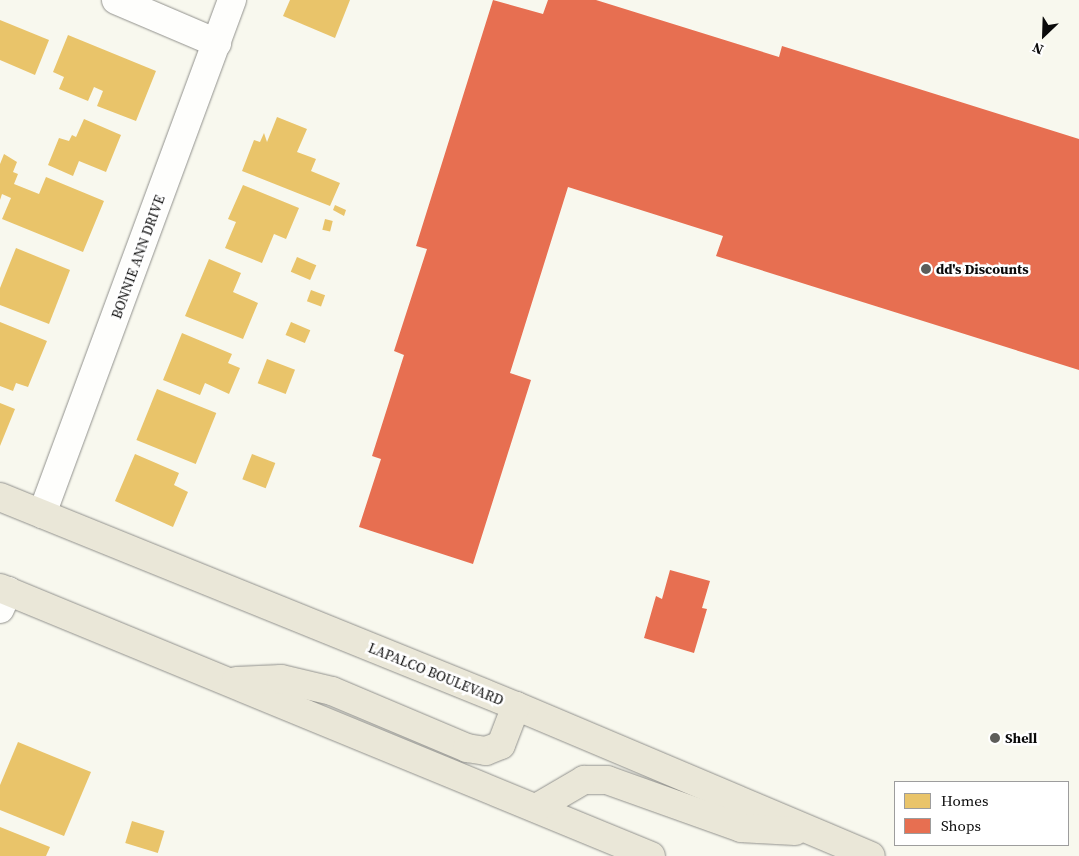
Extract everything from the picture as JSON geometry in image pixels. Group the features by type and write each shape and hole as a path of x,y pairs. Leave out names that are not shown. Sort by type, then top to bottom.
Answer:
{"main road":[{"name":"LAPALCO BOULEVARD","path":"0,497 516,706 871,856"},
{"path":"3,596 227,682 651,856"},
{"path":"227,682 281,679 332,691 467,748 486,751 501,745 516,706"},
{"path":"536,808 584,780 607,780 741,828 814,832"}],"street":[{"path":"116,0 218,43"},
{"name":"BONNIE ANN DRIVE","path":"42,514 218,43 232,0"}],"building: Homes":[{"path":"290,0 350,0 335,38 283,16"},
{"path":"0,20 49,40 35,75 0,60"},
{"path":"68,35 156,71 136,121 97,106 103,91 94,87 88,101 59,89 64,77 53,72"},
{"path":"277,117 307,129 297,152 316,159 311,171 340,183 330,206 242,171 254,140 260,142 264,133 267,142"},
{"path":"84,119 121,135 106,172 79,161 73,176 48,165 59,138 69,141 72,135 76,137"},
{"path":"4,154 17,162 13,172 18,174 14,184 39,194 46,177 104,201 83,252 2,219 11,198 2,194 0,200 0,164"},
{"path":"243,185 299,208 286,239 274,234 262,263 225,248 236,222 228,219"},
{"path":"335,205 346,210 344,216 333,210"},
{"path":"325,219 333,221 330,232 322,230"},
{"path":"16,248 70,270 49,324 0,305 0,288"},
{"path":"297,257 316,265 310,280 291,272"},
{"path":"209,259 241,273 233,292 258,303 243,339 185,316"},
{"path":"311,290 325,295 321,306 307,301"},
{"path":"0,322 47,341 28,387 16,383 13,391 0,386"},
{"path":"291,322 310,330 305,343 286,335"},
{"path":"182,333 232,354 228,363 240,368 229,394 205,383 200,395 163,380"},
{"path":"267,359 295,370 286,394 258,383"},
{"path":"157,389 216,413 196,464 136,440"},
{"path":"0,403 15,409 0,446"},
{"path":"135,454 179,473 174,485 188,492 173,527 115,501"},
{"path":"252,454 275,463 266,488 242,479"},
{"path":"18,742 91,772 64,836 0,810 0,785"},
{"path":"132,821 165,831 158,853 125,843"},
{"path":"0,827 50,847 46,856 0,856"}],"building: Shops":[{"path":"493,0 543,14 548,0 596,0 779,57 782,46 1079,139 1079,370 716,256 723,236 568,187 510,373 531,380 473,564 359,527 381,459 372,456 404,355 394,351 427,249 416,246"},
{"path":"670,570 710,581 702,608 707,609 694,653 644,638 656,596 662,599"}],"place":[{"name":"dd's Discounts","path":"926,269"},
{"name":"Shell","path":"995,738"}]}
